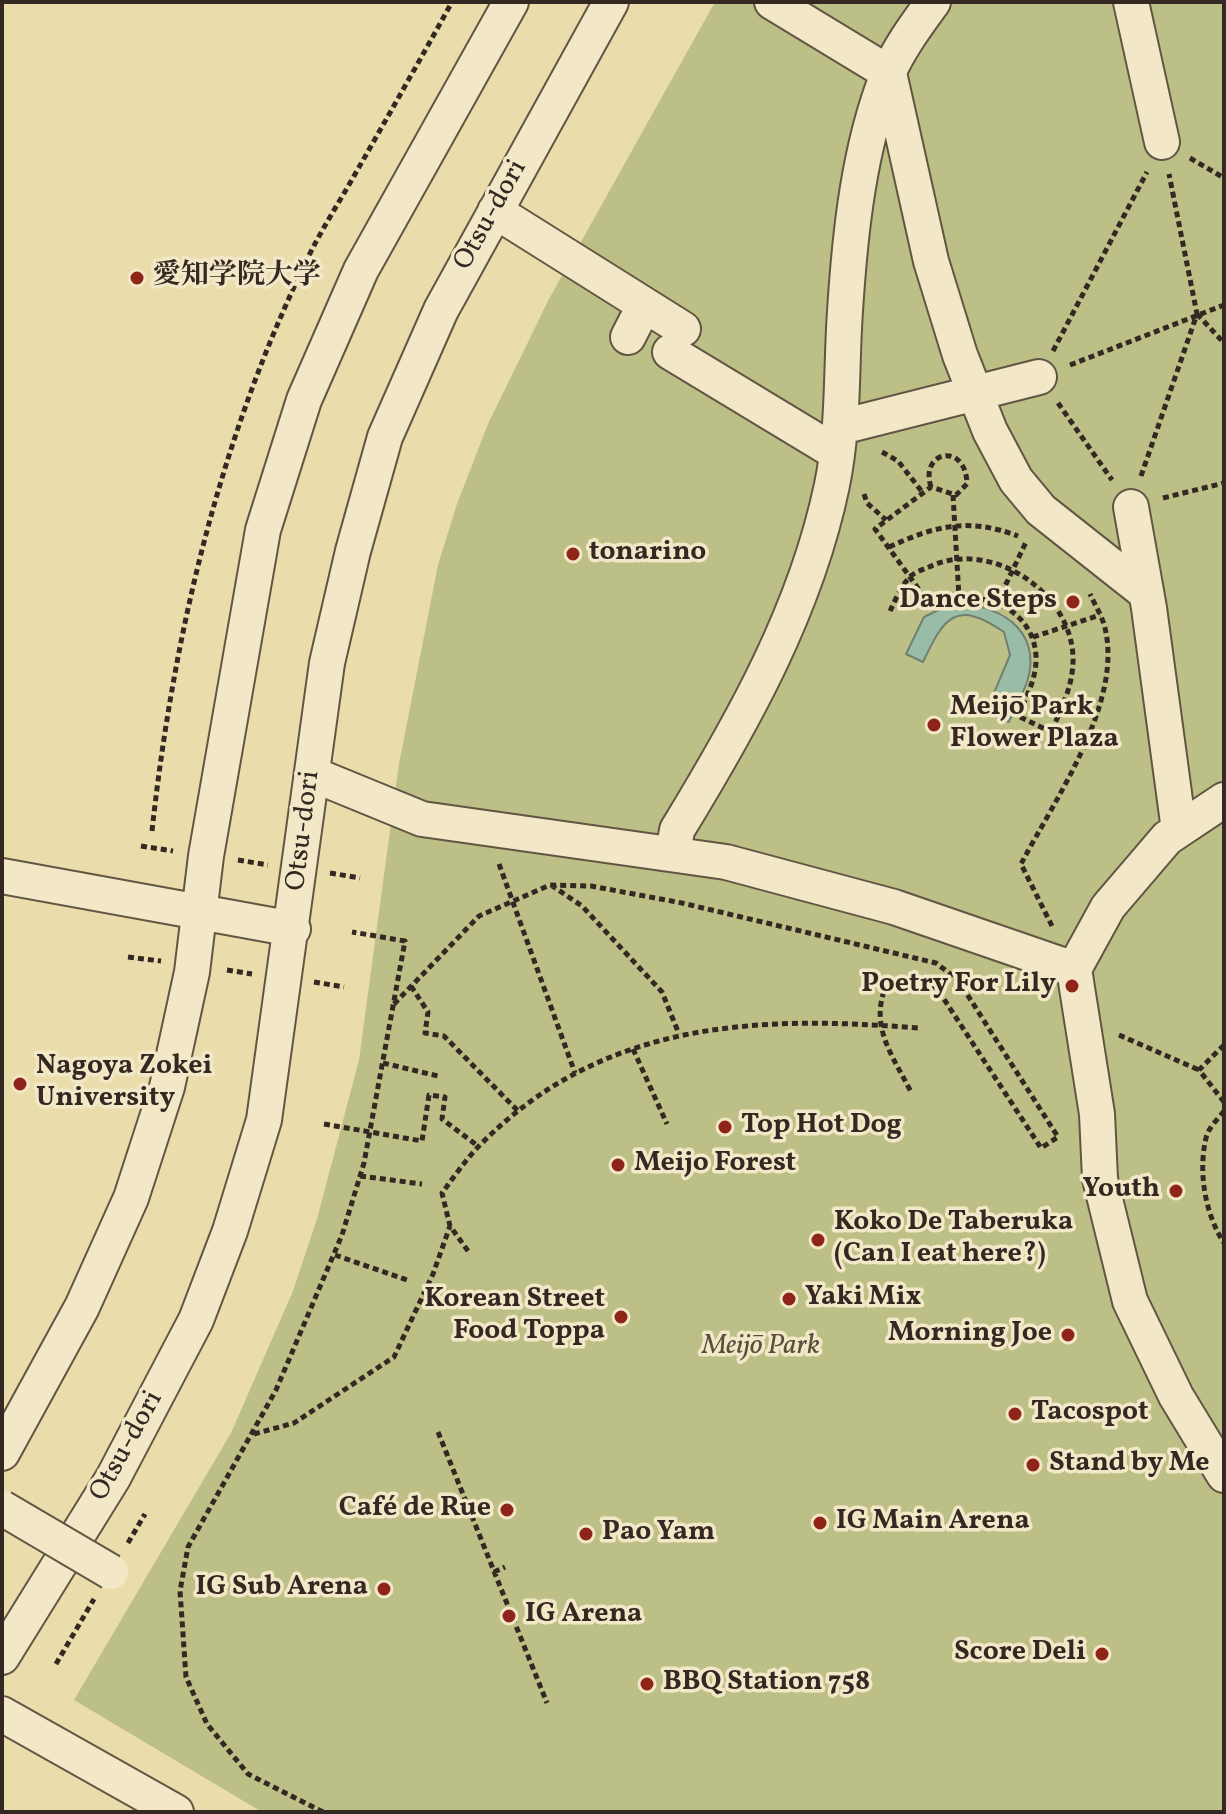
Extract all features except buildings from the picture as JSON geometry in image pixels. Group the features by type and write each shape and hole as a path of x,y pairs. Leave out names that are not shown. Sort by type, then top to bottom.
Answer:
{"street":[{"path":"2,1453 82,1307 131,1198 167,1087 192,966 206,856 263,530 304,400 361,270 511,2"},
{"name":"Otsu-dori","path":"2,1657 113,1478 196,1320 230,1231 264,1120 293,929 327,663 353,551 385,437 441,310 611,2"},
{"path":"673,854 677,830 732,737 784,631 816,550 839,442 845,311 857,195 889,73 933,2"},
{"path":"1131,2 1162,142"},
{"path":"776,4 889,73 931,261 974,395 1016,480 1041,510 1146,593"},
{"path":"495,211 644,306 677,340 839,442"},
{"path":"628,337 644,306"},
{"path":"839,442 974,395 1039,377"},
{"path":"1131,507 1179,830"},
{"path":"312,774 422,819 726,862 894,907 1074,969"},
{"path":"1224,800 1167,838 1108,907 1074,969 1097,1114 1100,1179 1130,1301 1176,1396 1224,1475"},
{"path":"2,876 293,929"},
{"path":"2,1508 111,1572"},
{"path":"2,1714 176,1812"}],"path":[{"path":"1162,142 1224,178"},
{"path":"1131,507 1197,314 1162,142"},
{"path":"1039,377 1162,142"},
{"path":"1039,377 1224,305"},
{"path":"1197,314 1224,343"},
{"path":"1039,377 1131,507"},
{"path":"839,442 879,451 898,461 923,493"},
{"path":"873,462 879,451"},
{"path":"931,487 930,468 937,457 947,454 957,458 967,469 967,484 953,495"},
{"path":"1131,507 1224,483"},
{"path":"861,485 867,503 886,520"},
{"path":"931,487 875,529 931,606 948,597 997,603 1024,622 1033,637 1034,678 1018,716 1082,747"},
{"path":"931,487 953,495"},
{"path":"953,495 959,597"},
{"path":"889,547 930,529 956,526 980,526 1027,540 997,603"},
{"path":"890,611 909,577 940,562 976,561 1013,570 1042,589 1056,605 1067,627 1073,657 1070,688 1051,732"},
{"path":"1033,637 1100,615 1105,629 1104,694 1082,747 1021,864 1074,969"},
{"path":"141,846 360,878"},
{"path":"550,885 582,906 662,992 679,1034"},
{"path":"394,1004 479,916 550,885 591,886 682,903 936,963 958,980 1058,1137 1041,1148 932,984 910,977 886,986 880,1000 878,1025 911,1092"},
{"path":"512,899 575,1073"},
{"path":"323,1812 248,1774 207,1724 186,1677 180,1591 188,1547 253,1435 335,1255 360,1176 405,941 352,932"},
{"path":"128,957 344,987"},
{"path":"411,986 428,1012 425,1033 444,1036 518,1111"},
{"path":"1082,1018 1199,1070 1224,1102"},
{"path":"468,1251 450,1226 442,1193 478,1146 518,1111 575,1073 679,1034 767,1022 918,1028"},
{"path":"1199,1070 1224,1045"},
{"path":"633,1049 667,1124"},
{"path":"383,1063 438,1076"},
{"path":"324,1124 422,1141 429,1095 435,1095 445,1097 442,1119 478,1146"},
{"path":"1224,1111 1206,1135 1203,1181 1213,1226 1224,1243"},
{"path":"360,1176 422,1184"},
{"path":"253,1435 294,1423 394,1357 433,1274 450,1226"},
{"path":"335,1255 407,1280"},
{"path":"438,1432 547,1703"},
{"path":"494,1572 505,1567"},
{"path":"56,1664 111,1572"}],"green space":[{"name":"Meijō Park","path":"715,2 1224,2 1224,1812 262,1812 74,1700 231,1433 293,1291 317,1219 359,1060 399,764 438,565 457,504 488,424 549,299"}],"shaded area":[{"path":"951,604 984,608 999,614 1012,622 1029,647 1027,682 1009,722 986,712 1010,655 1004,632 974,616 963,615 945,624 923,662 906,654 924,617"}],"place":[{"name":"愛知学院大学","path":"137,278"},
{"name":"tonarino","path":"573,554"},
{"name":"Dance Steps","path":"1073,602"},
{"name":"Meijō Park Flower Plaza","path":"934,725"},
{"name":"Poetry For Lily","path":"1072,986"},
{"name":"Nagoya Zokei University","path":"20,1084"},
{"name":"Top Hot Dog","path":"725,1127"},
{"name":"Meijo Forest","path":"618,1165"},
{"name":"Youth","path":"1176,1191"},
{"name":"Koko De Taberuka (Can I eat here?)","path":"818,1240"},
{"name":"Yaki Mix","path":"789,1299"},
{"name":"Korean Street Food Toppa","path":"621,1317"},
{"name":"Morning Joe","path":"1068,1335"},
{"name":"Tacospot","path":"1015,1414"},
{"name":"Stand by Me","path":"1033,1465"},
{"name":"Café de Rue","path":"507,1510"},
{"name":"IG Main Arena","path":"820,1523"},
{"name":"Pao Yam","path":"586,1534"},
{"name":"IG Sub Arena","path":"384,1589"},
{"name":"IG Arena","path":"509,1616"},
{"name":"Score Deli","path":"1102,1654"},
{"name":"BBQ Station 758","path":"647,1684"}]}
